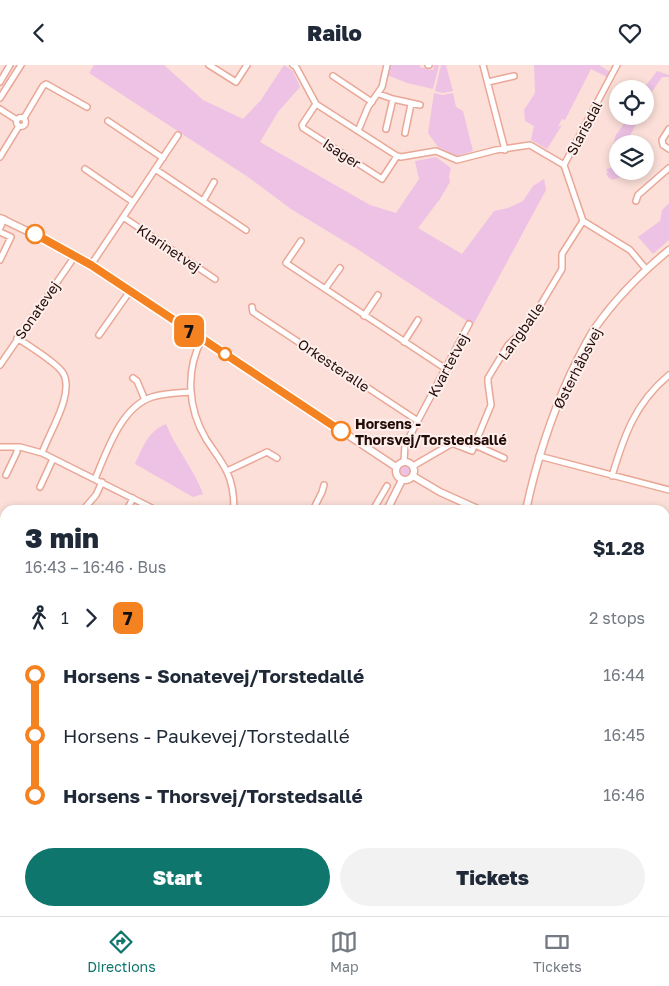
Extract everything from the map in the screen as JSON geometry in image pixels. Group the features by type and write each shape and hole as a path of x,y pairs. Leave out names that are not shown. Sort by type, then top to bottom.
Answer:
{"street":[{"path":"0,83 10,65"},
{"path":"0,98 2,91 21,65"},
{"path":"209,65 236,82 247,65"},
{"path":"293,65 296,67 316,104 397,156 401,157 436,151 457,160 530,145 564,165 582,221 630,250 646,269"},
{"path":"358,131 372,102 379,94 387,65"},
{"path":"484,65 505,150"},
{"name":"Slarisdal","path":"564,165 617,65"},
{"path":"333,76 372,102"},
{"path":"488,82 514,76"},
{"path":"0,109 18,123 25,125 24,118 46,84 87,107"},
{"path":"379,94 420,105"},
{"path":"386,129 393,99"},
{"path":"405,133 411,103"},
{"name":"Isager","path":"316,104 302,125 303,128 382,179 397,156"},
{"path":"108,121 162,158"},
{"path":"0,157 18,123"},
{"path":"669,129 662,140 663,145 669,149"},
{"name":"Klarinetvej","path":"91,265 178,135"},
{"path":"636,201 638,195 669,168"},
{"path":"85,169 133,202"},
{"path":"155,169 246,230"},
{"path":"203,201 214,182"},
{"name":"Klarinetvej","path":"123,217 215,279"},
{"path":"0,260 12,237 0,230 2,218 91,265 396,467"},
{"name":"Langballe","path":"475,445 491,405 488,378 508,345 528,326 562,269 562,254 582,221"},
{"path":"301,241 286,263 446,369"},
{"name":"Østerhåbsvej","path":"527,505 539,456 559,399 587,341 614,304 646,269 669,250"},
{"name":"Sonatevej","path":"0,365 75,256"},
{"path":"325,289 340,268"},
{"path":"99,335 130,291"},
{"path":"364,316 378,295"},
{"name":"Orkesteralle","path":"252,307 253,312 418,421"},
{"path":"404,342 418,320"},
{"name":"Kvartetvej","path":"404,461 404,449 469,324"},
{"path":"17,338 57,367 64,375 66,381 65,398 42,453"},
{"path":"202,339 192,370 191,393 194,412 202,430 227,471 233,491 234,505"},
{"path":"612,475 628,427 647,398 669,375"},
{"path":"133,378 137,381 145,400"},
{"path":"95,479 124,419 132,409 145,400 163,394 191,393"},
{"path":"413,466 451,444 472,451 475,445 504,458"},
{"path":"0,447 17,447 42,453 146,505"},
{"path":"6,475 17,447"},
{"path":"227,471 267,452 277,457"},
{"path":"539,456 669,490"},
{"path":"40,487 54,459"},
{"path":"396,467 404,461 409,462 413,466 413,476"},
{"path":"396,467 396,475 402,480 413,476"},
{"path":"413,476 440,492 469,505"},
{"path":"390,505 402,480"},
{"path":"87,505 96,495 102,483"},
{"path":"316,505 324,485"},
{"path":"376,505 387,486"},
{"path":"130,505 133,498"}],"shaded area":[{"path":"94,65 164,65 203,100 243,119 261,100 284,65 293,71 300,87 278,112 260,142 370,205 396,213 419,179 415,161 436,157 451,168 450,182 418,228 462,254 494,211 508,208 523,201 533,186 544,179 546,190 473,325 357,249 291,209 248,177 89,73"},
{"path":"389,65 420,65 420,67 433,70 434,65 439,65 433,89 407,83 387,75"},
{"path":"441,65 446,65 453,91 443,93 435,91"},
{"path":"534,65 599,65 610,72 607,77 591,69 565,120 562,119 558,127 562,125 547,149 531,140 534,126 525,121 524,110 535,93"},
{"path":"657,71 669,75 669,77 662,77 654,89 654,80 650,80"},
{"path":"434,93 443,95 453,93 456,107 463,111 473,151 457,156 438,147 428,133"},
{"path":"623,125 636,125 630,135 616,135"},
{"path":"609,168 609,178 606,173 608,173 606,169"},
{"path":"669,203 669,240 653,254 638,237 660,221 662,210"},
{"path":"166,424 203,494 193,497 135,464 150,435"},
{"path":"405,464 410,466 412,471 410,476 405,478 400,476 398,471 400,466"}],"bus line":[{"name":"7","path":"35,234 91,265 341,431"}],"place":[{"name":"Horsens - Thorsvej/Torstedsallé","path":"341,431"}]}
